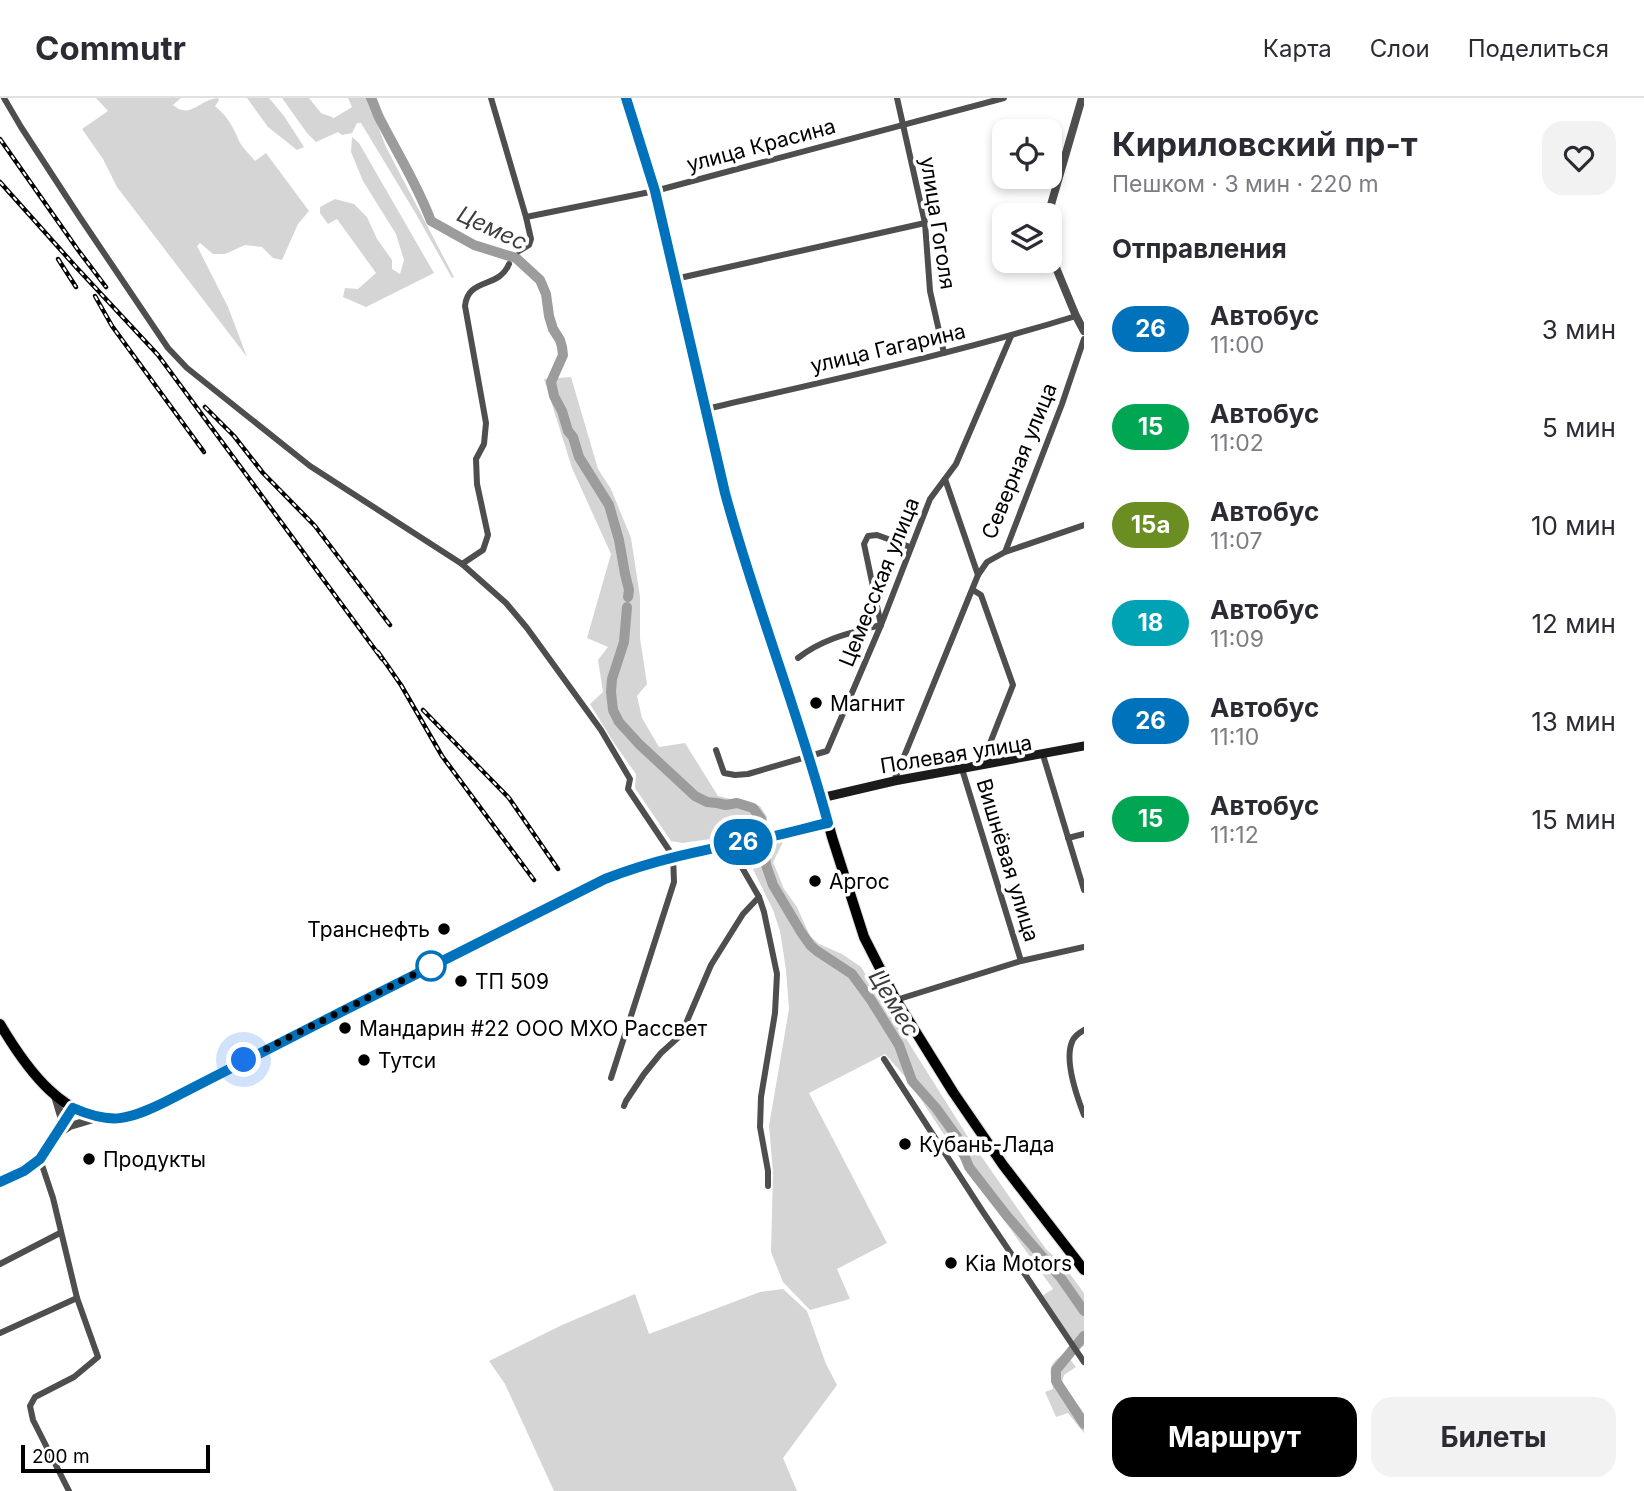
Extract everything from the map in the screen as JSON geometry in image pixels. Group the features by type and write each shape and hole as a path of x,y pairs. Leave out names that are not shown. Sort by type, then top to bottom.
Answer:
{"main road":[{"path":"626,98 655,191 735,531 810,756 864,937 895,1000 953,1092 1003,1166 1084,1270"},
{"path":"1043,755 1084,747"},
{"name":"Полевая улица","path":"821,798 894,781 1043,755"},
{"path":"1,1029 54,1095 73,1108 100,1117 126,1118 144,1112 605,879 630,869 828,823"}],"street":[{"path":"4,98 86,227 169,348 187,368 310,466 462,565 506,603 601,730 630,779 628,789 674,858 674,882 611,1078"},
{"path":"491,98 531,239 529,245 519,251"},
{"name":"улица Гоголя","path":"897,98 925,222 930,291 944,353"},
{"name":"улица Красина","path":"526,217 655,191 1004,98"},
{"path":"1052,203 1083,98"},
{"path":"675,279 925,222"},
{"path":"462,565 483,550 488,536 477,484 476,459 485,444 486,424 465,306 466,297 470,290 499,278 509,264"},
{"path":"1058,273 1084,331"},
{"name":"улица Гагарина","path":"706,409 944,353 1076,316"},
{"name":"Цемесская улица","path":"810,756 827,751 881,625 930,499 956,464 1011,336"},
{"name":"Северная улица","path":"978,575 987,562 1005,552 1084,340"},
{"path":"894,781 978,575 945,479"},
{"path":"1005,552 1084,525"},
{"path":"798,658 812,647 830,639 881,625 864,544 868,536 877,535 910,547"},
{"path":"973,590 981,595 1013,685 981,766"},
{"path":"716,750 723,773 735,775 748,774 810,756"},
{"name":"Полевая улица","path":"1043,755 1084,890"},
{"name":"Вишнёвая улица","path":"962,769 1021,961"},
{"path":"1068,838 1084,834"},
{"path":"729,845 759,897 777,974 775,1013 761,1097 760,1127 768,1186"},
{"path":"624,1106 644,1074 661,1053 681,1035 711,965 743,914 759,897"},
{"path":"895,1000 1021,961 1084,947"},
{"path":"1084,1030 1071,1042 1069,1058 1077,1099 1084,1115"},
{"path":"884,1059 1084,1362"},
{"path":"54,1095 61,1116 61,1127"},
{"path":"0,1182 24,1171 40,1159 73,1108"},
{"path":"56,1136 70,1126 100,1117"},
{"path":"40,1159 53,1198 77,1298 98,1357 74,1377 35,1397 30,1406 33,1420 69,1491"},
{"path":"0,1264 60,1233"},
{"path":"0,1333 77,1298"}],"shaded area":[{"path":"96,98 181,98 173,105 179,109 190,110 218,98 215,106 230,123 243,148 255,161 266,153 309,211 298,224 282,260 273,258 262,247 245,245 225,254 213,254 200,243 197,246 228,307 247,357 117,187 103,159 82,129 108,111"},
{"path":"247,98 269,98 304,147 297,150 268,127"},
{"path":"282,98 309,98 321,113 334,118 352,107 348,98 367,98 386,147 454,277 452,278 361,123 357,123 352,133 342,135 338,132 316,142"},
{"path":"352,137 359,143 434,273 366,307 343,297 345,288 358,289 376,273 337,219 328,224 320,213 320,207 335,199 354,204 367,217 377,239 392,260 392,269 400,274 404,260 396,234 363,181 351,152"},
{"path":"571,377 598,469 611,489 631,538 640,597 640,638 647,684 637,696 642,718 659,747 685,743 718,796 760,806 767,817 767,831 682,843 671,841 635,788 636,774 590,704 603,692 598,660 608,647 587,638 611,554 572,468 544,379"},
{"path":"783,842 773,862 784,889 797,907 810,936 819,944 842,954 861,967 968,1137 1046,1249 1064,1266 1084,1293 1084,1346 1079,1349 1042,1296 1053,1289 954,1150 909,1081 885,1054 809,1093 887,1243 837,1269 850,1299 810,1310 783,1282 771,1252 773,1172 769,1126 789,1009 786,970 780,931 773,910 742,847"},
{"path":"783,1289 807,1311 826,1364 837,1385 783,1458 797,1491 554,1491 505,1384 489,1361 562,1325 635,1294 649,1334 760,1292"},
{"path":"1065,1353 1076,1367 1064,1375 1062,1382 1084,1413 1084,1433 1068,1413 1056,1417 1045,1392 1053,1389 1051,1368"}],"waterway":[{"name":"Цемес","path":"371,98 431,221 474,245 516,258 540,280 563,355 551,382 554,396 579,457 609,505 619,540 628,597"},
{"name":"Цемес","path":"627,607 624,642 612,679 611,692 613,710 619,722 695,796 707,802 726,805 737,803 753,808 761,819 766,865 773,885 801,932 817,951 852,974 899,1045 912,1081 957,1137 969,1167 1061,1278 1084,1311"},
{"name":"Цемес","path":"1084,1336 1056,1370 1056,1381 1084,1424"}],"railway":[{"path":"0,139 106,287"},
{"path":"0,182 158,355 382,659"},
{"path":"58,259 76,287"},
{"path":"95,296 112,326 204,452"},
{"path":"205,407 234,436 263,473 315,526 390,625"},
{"path":"378,652 401,685 442,756 534,880"},
{"path":"423,710 509,798 558,869"}],"bus line":[{"name":"26","path":"0,1182 24,1171 40,1159 73,1108 106,1118 136,1115 605,879 674,856 828,823 810,756 735,531 655,191 626,98"}],"place":[{"name":"Магнит","path":"816,703"},
{"name":"Аргос","path":"815,881"},
{"name":"Транснефть","path":"444,929"},
{"name":"ТП 509","path":"461,981"},
{"name":"Мандарин #22 ООО МХО Рассвет","path":"345,1028"},
{"name":"Тутси","path":"364,1060"},
{"name":"Кубань-Лада","path":"905,1144"},
{"name":"Продукты","path":"89,1159"},
{"name":"Kia Motors","path":"951,1263"}],"route":[{"path":"244,1060 431,966"}]}
